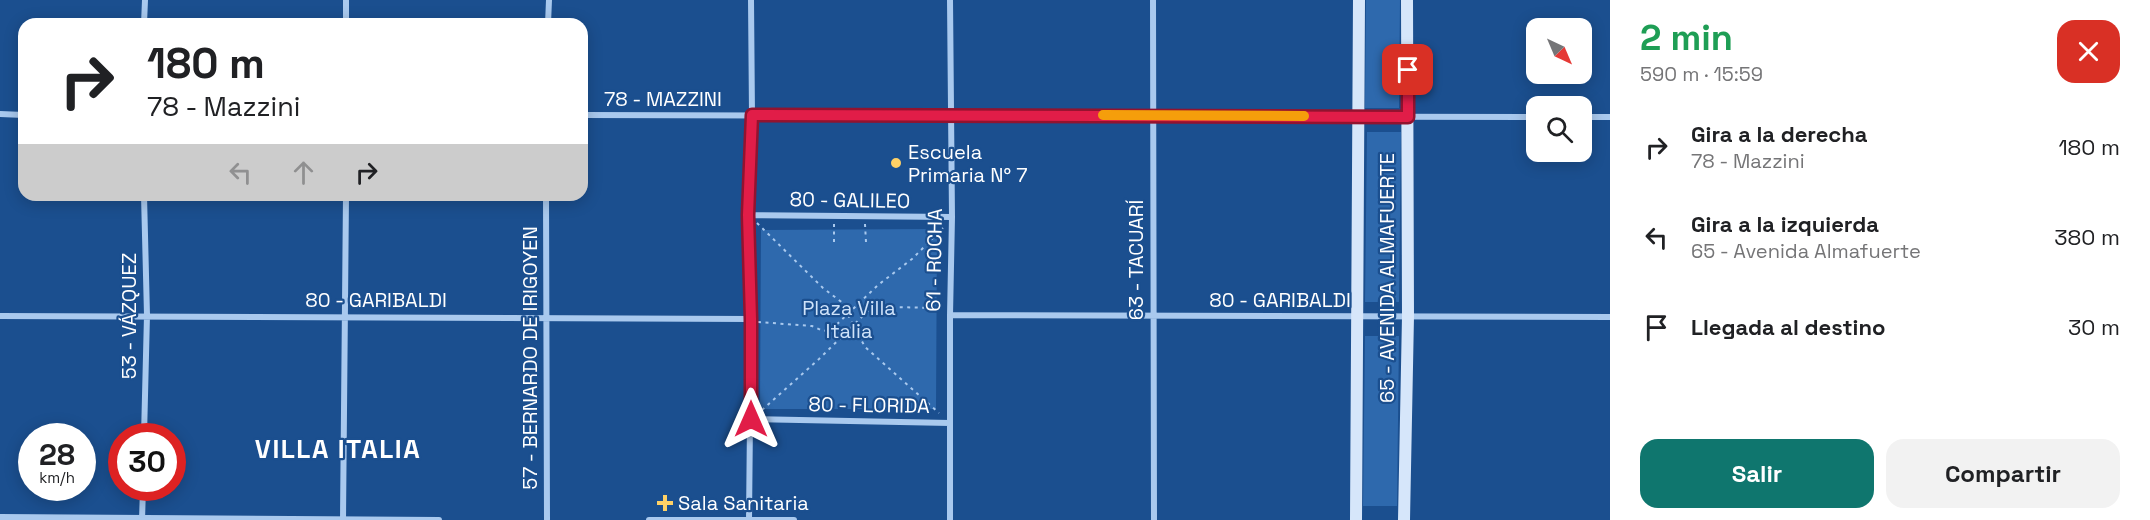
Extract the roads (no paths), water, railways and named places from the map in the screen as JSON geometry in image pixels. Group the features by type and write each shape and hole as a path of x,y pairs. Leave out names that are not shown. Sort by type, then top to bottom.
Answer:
{"main road":[{"name":"65 - AVENIDA ALMAFUERTE","path":"1356,520 1359,0"},
{"name":"65 - AVENIDA ALMAFUERTE","path":"1404,520 1408,315 1407,0"}],"street":[{"path":"144,18 145,0"},
{"path":"346,0 346,18"},
{"path":"548,18 549,0"},
{"path":"749,520 752,419 748,215 752,115 751,0"},
{"name":"61 - ROCHA","path":"950,0 952,217 950,520"},
{"name":"63 - TACUARÍ","path":"1152,0 1154,520"},
{"path":"0,114 18,115"},
{"name":"78 - MAZZINI","path":"588,115 1526,117"},
{"path":"1592,117 1610,117"},
{"name":"53 - VÁZQUEZ","path":"144,201 147,315 144,423"},
{"path":"343,520 346,201"},
{"name":"57 - BERNARDO DE IRIGOYEN","path":"546,201 547,520"},
{"name":"80 - GALILEO","path":"748,215 952,217"},
{"name":"80 - GARIBALDI","path":"950,311 1152,316 1610,316"},
{"name":"80 - GARIBALDI","path":"0,316 547,317 751,320"},
{"name":"80 - FLORIDA","path":"752,419 950,423"},
{"path":"142,519 143,501"},
{"path":"0,518 439,520"},
{"path":"649,520 794,520"}],"place":[{"name":"Escuela Primaria N° 7","path":"896,163"},
{"name":"Sala Sanitaria","path":"665,503"}],"district":[{"name":"VILLA ITALIA","path":"338,449"}],"park label":[{"name":"Plaza Villa Italia","path":"849,320"}]}
